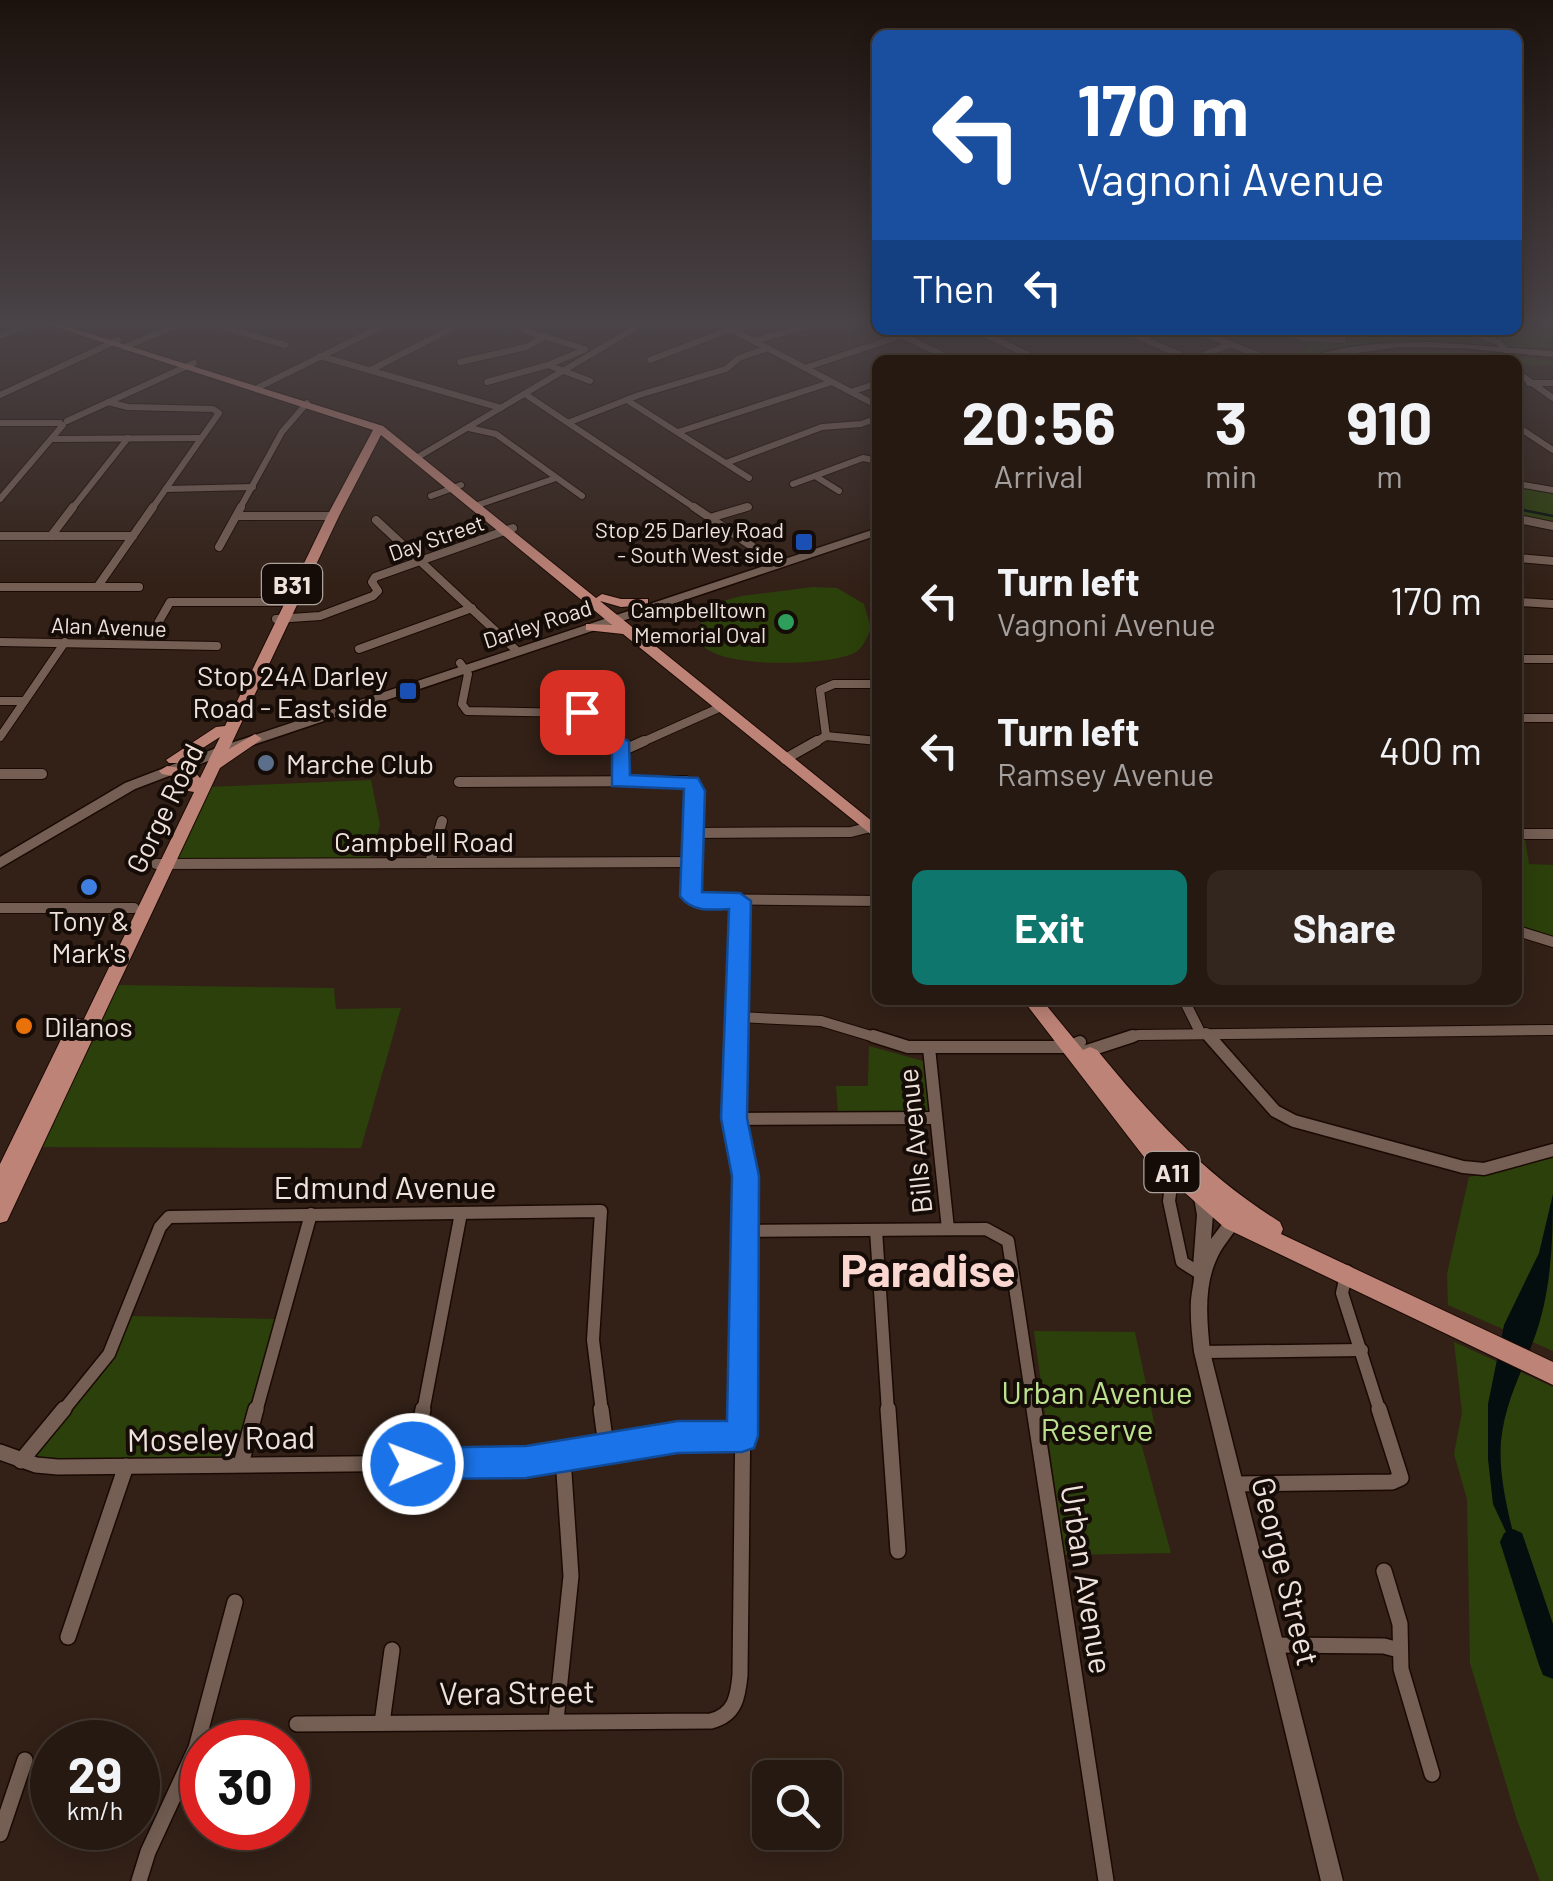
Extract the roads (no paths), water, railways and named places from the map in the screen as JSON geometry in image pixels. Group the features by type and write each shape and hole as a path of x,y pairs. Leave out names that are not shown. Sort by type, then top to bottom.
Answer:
{"main road":[{"path":"334,412 382,427"},
{"path":"337,412 382,427 420,456 872,824"},
{"path":"363,421 364,438"},
{"name":"Gorge Road","path":"0,1214 76,1042 98,982 140,908 219,748 364,438 382,427"},
{"name":"Gorge Road","path":"162,864 193,787 241,713 281,619 284,602 328,516 382,427"},
{"name":"Darley Road","path":"774,562 872,524"},
{"name":"Darley Road","path":"170,766 514,648 872,533"},
{"path":"597,600 649,604"},
{"path":"597,600 586,625 636,631 722,707 791,756 855,816 872,825"},
{"path":"636,631 649,604"},
{"path":"241,713 245,724 260,733"},
{"path":"0,855 124,782 260,733"},
{"path":"170,766 188,774 194,780 193,787"},
{"path":"0,863 170,766"},
{"name":"Gorge Road","path":"0,1186 116,971 140,908"},
{"path":"98,982 116,971"},
{"name":"A11","path":"1037,1005 1169,1151 1237,1216"},
{"name":"A11","path":"1050,1005 1151,1151 1201,1196 1553,1374"},
{"name":"A11","path":"1479,1334 1553,1360"}],"street":[{"path":"0,423 63,423 87,412"},
{"path":"98,586 219,412"},
{"path":"219,547 282,432 299,412"},
{"path":"420,456 495,412"},
{"path":"554,412 774,562"},
{"path":"570,422 601,412"},
{"path":"646,412 748,478"},
{"path":"678,432 740,412"},
{"path":"726,463 822,427 872,420"},
{"path":"0,499 63,423"},
{"path":"468,428 496,434 582,496"},
{"path":"1522,430 1553,450"},
{"path":"51,536 128,438"},
{"path":"53,439 201,438"},
{"path":"793,484 863,458 872,460"},
{"path":"814,476 838,492"},
{"path":"480,505 556,478"},
{"path":"1522,485 1553,490"},
{"path":"430,496 457,486"},
{"path":"166,490 253,488"},
{"path":"710,518 749,507"},
{"path":"236,516 328,516"},
{"path":"376,520 514,648"},
{"path":"1522,521 1553,526"},
{"name":"Day Street","path":"281,619 320,616 373,596 378,591 372,582 375,577 510,530"},
{"path":"0,536 134,536"},
{"path":"1522,558 1553,562"},
{"path":"0,587 139,587"},
{"path":"158,623 177,591"},
{"path":"170,602 284,602"},
{"path":"1522,602 1553,604"},
{"path":"359,649 472,608"},
{"name":"Alan Avenue","path":"0,642 217,646"},
{"path":"0,737 65,642"},
{"path":"1522,659 1553,659"},
{"path":"462,666 468,680 462,704 467,710 582,712 624,750"},
{"path":"826,736 820,690 834,684 872,684"},
{"path":"0,701 24,701"},
{"path":"624,750 722,707"},
{"path":"1522,718 1553,718"},
{"path":"791,756 826,736 872,741"},
{"path":"619,781 624,750"},
{"path":"0,774 42,774"},
{"path":"459,782 691,782 695,791 693,899 872,901"},
{"path":"842,832 852,826 855,816"},
{"path":"430,863 442,821"},
{"path":"693,833 842,832 872,828"},
{"path":"1522,834 1553,834"},
{"name":"Campbell Road","path":"162,864 692,862"},
{"path":"740,901 734,1118 744,1162 742,1436"},
{"path":"0,908 140,908"},
{"path":"1522,932 1553,942"},
{"path":"1187,1005 1203,1032 1276,1110 1294,1120 1463,1167 1484,1169 1553,1150"},
{"path":"738,1016 821,1021 898,1046 928,1048 1078,1049 1130,1036 1203,1032 1553,1030"},
{"name":"Bills Avenue","path":"928,1048 948,1229"},
{"path":"734,1118 935,1118"},
{"path":"1171,1186 1169,1202 1182,1262 1201,1274"},
{"name":"George Street","path":"1201,1196 1205,1215 1198,1306 1202,1352 1332,1881"},
{"name":"Edmund Avenue","path":"21,1461 109,1354 160,1226 169,1216 601,1212 592,1340 606,1446"},
{"path":"241,1464 311,1214"},
{"path":"413,1464 461,1214"},
{"name":"George Street","path":"1201,1274 1216,1240 1237,1216"},
{"path":"744,1231 948,1229"},
{"name":"Urban Avenue","path":"948,1229 996,1232 1008,1241 1106,1881"},
{"path":"876,1230 898,1551"},
{"path":"1235,1484 1392,1482 1400,1478 1341,1290 1347,1272"},
{"path":"1202,1352 1362,1350"},
{"name":"Moseley Road","path":"0,1452 47,1466 526,1462 678,1437 742,1436"},
{"name":"Vera Street","path":"310,1724 724,1719 734,1710 740,1675 742,1436"},
{"path":"556,1720 572,1576 563,1458"},
{"path":"68,1637 126,1466"},
{"path":"1384,1571 1400,1624 1399,1650 1432,1774"},
{"path":"139,1881 148,1852 196,1748 235,1602"},
{"path":"1274,1646 1384,1646 1399,1650"},
{"path":"382,1723 392,1650"},
{"path":"0,1834 26,1760"}],"waterway":[{"path":"1522,510 1553,516"},
{"path":"1513,1542 1553,1665"}],"place":[{"name":"Stop 25 Darley Road - South West side","path":"804,542"},
{"name":"Campbelltown Memorial Oval","path":"786,622"},
{"name":"Stop 24A Darley Road - East side","path":"408,691"},
{"name":"Marche Club","path":"266,763"},
{"name":"Tony & Mark's","path":"89,887"},
{"name":"Dilanos","path":"24,1026"}],"district":[{"name":"Paradise","path":"928,1269"}],"park label":[{"name":"Urban Avenue Reserve","path":"1097,1410"}]}
